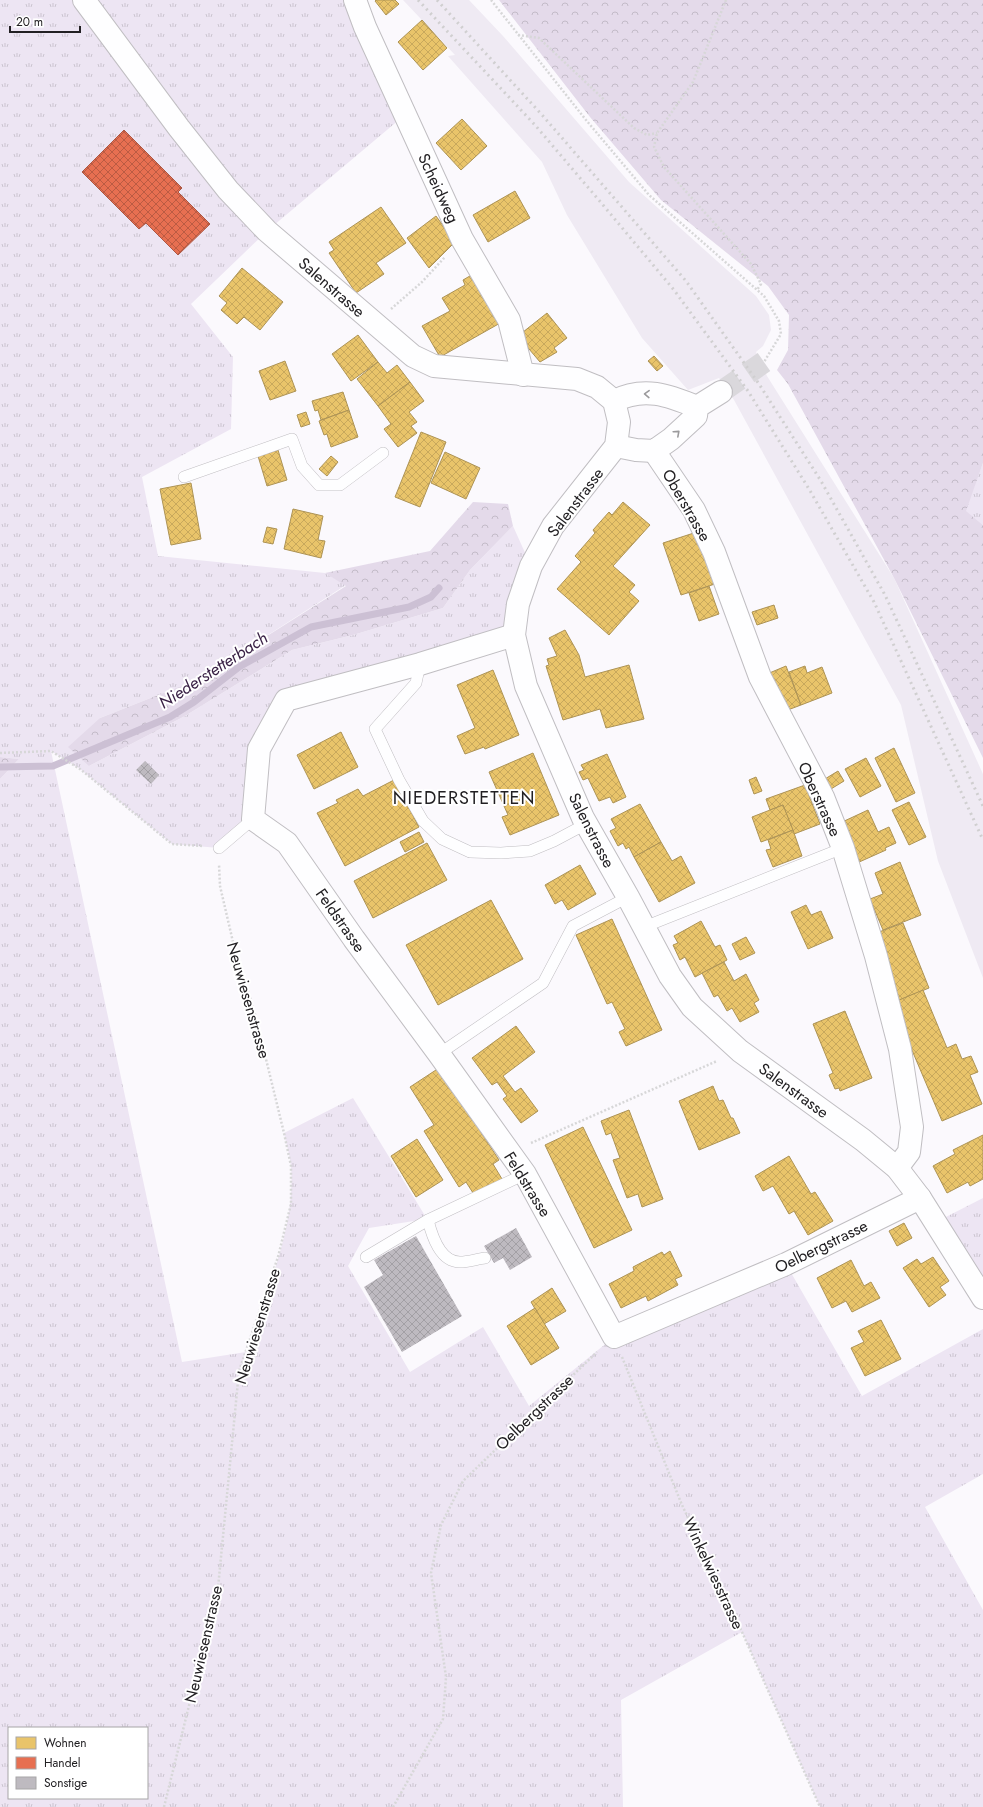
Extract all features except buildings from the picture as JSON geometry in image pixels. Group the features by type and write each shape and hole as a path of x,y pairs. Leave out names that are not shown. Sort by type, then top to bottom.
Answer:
{"street":[{"name":"Salenstrasse","path":"84,0 179,128 228,190 267,231 414,356 434,366 576,379 597,387 614,401"},
{"name":"Scheidweg","path":"355,0 365,27 462,239 509,320 523,375"},
{"path":"697,407 721,392"},
{"path":"645,393 672,396 697,407 696,416 654,451 636,450 616,446 619,422 614,401 626,395 645,393"},
{"name":"Salenstrasse","path":"616,446 553,526 531,566 518,604 514,635 526,686 586,824 628,897 670,976 692,1007 740,1051 863,1140 897,1168 920,1198 983,1298"},
{"name":"Oberstrasse","path":"654,451 694,510 714,552 760,677 823,797 843,848 876,956 900,1049 912,1127 909,1152 897,1168"},
{"path":"253,819 259,749 286,700 420,664 514,635"},
{"name":"Feldstrasse","path":"253,819 287,842 354,939 525,1174 614,1337"},
{"name":"Oelbergstrasse","path":"614,1337 786,1264 920,1198"}],"lane":[{"path":"184,477 292,439 302,466 319,485 340,485 383,453"},
{"path":"420,664 416,683 375,729 399,780 422,821 442,839 470,852 501,853 530,851 586,824"},
{"path":"219,848 253,819"},
{"path":"644,927 843,848"},
{"path":"439,1054 543,983 573,926 628,897"},
{"path":"366,1257 428,1220 525,1174"},
{"path":"428,1220 432,1238 446,1257 459,1262 485,1258"}],"path":[{"path":"491,0 649,195 764,296 778,321 781,334 764,362"},
{"path":"726,0 693,82 658,133 654,147 664,167 751,264 761,284 757,290"},
{"path":"518,34 539,38 634,128 647,135 658,133"},
{"path":"374,323 422,282 462,239"},
{"path":"0,753 51,751 80,769 172,844 219,848"},
{"name":"Neuwiesenstrasse","path":"164,1807 218,1588 239,1371 278,1257 291,1204 290,1159 255,1014 229,928 220,886 219,848"},
{"path":"509,1152 740,1051"},
{"name":"Oelbergstrasse","path":"393,1807 443,1719 446,1677 443,1643 434,1604 431,1573 441,1525 463,1481 614,1337"},
{"name":"Winkelwiesstrasse","path":"614,1337 682,1504 742,1632 820,1807"}],"shaded area":[{"path":"403,0 469,0 503,36 629,182 756,296 769,315 771,330 763,346 756,352 767,376 894,578 983,774 983,978 938,861 901,705 734,400 719,378 688,390 642,338 567,215 542,162 448,56 455,55"}],"green space":[{"path":"0,0 349,0 400,119 267,231 191,304 233,357 231,429 142,477 158,556 325,573 346,585 201,678 100,718 89,766 185,716 292,650 353,635 443,608 470,570 513,526 531,566 514,635 286,700 259,749 253,819 219,848 172,844 80,769 51,751 182,1362 246,1352 278,1261 289,1213 291,1166 284,1133 353,1098 427,1219 369,1228 348,1266 410,1372 483,1327 529,1406 614,1337 786,1264 862,1396 983,1329 983,1474 925,1507 983,1610 983,1807 820,1807 742,1632 621,1700 623,1807 0,1807 0,779 19,759 0,757"},
{"path":"499,0 983,0 983,463 966,511 983,525 983,758 894,578 788,384 777,370 788,350 789,315 768,286 661,200 590,117"},
{"path":"983,463 983,525 965,511"},
{"path":"473,502 508,504 513,526 470,570 443,608 353,635 292,650 185,716 89,766 68,747 100,718 201,678 346,586 325,573 430,551"},
{"path":"0,757 19,759 0,779"},
{"path":"983,1198 983,1295 940,1220"}],"waterway":[{"name":"Niederstetterbach","path":"0,767 53,766 170,717 194,702 239,667 311,627 409,607 431,597 439,588"}],"tunnel":[{"path":"721,392 764,362"}],"railway":[{"path":"418,0 535,125 603,205 674,290 748,391 809,489 874,602 983,840"},
{"path":"437,0 543,116 686,281 759,384 821,481 885,595 983,806"}],"district":[{"name":"NIEDERSTETTEN","path":"464,798"}]}
